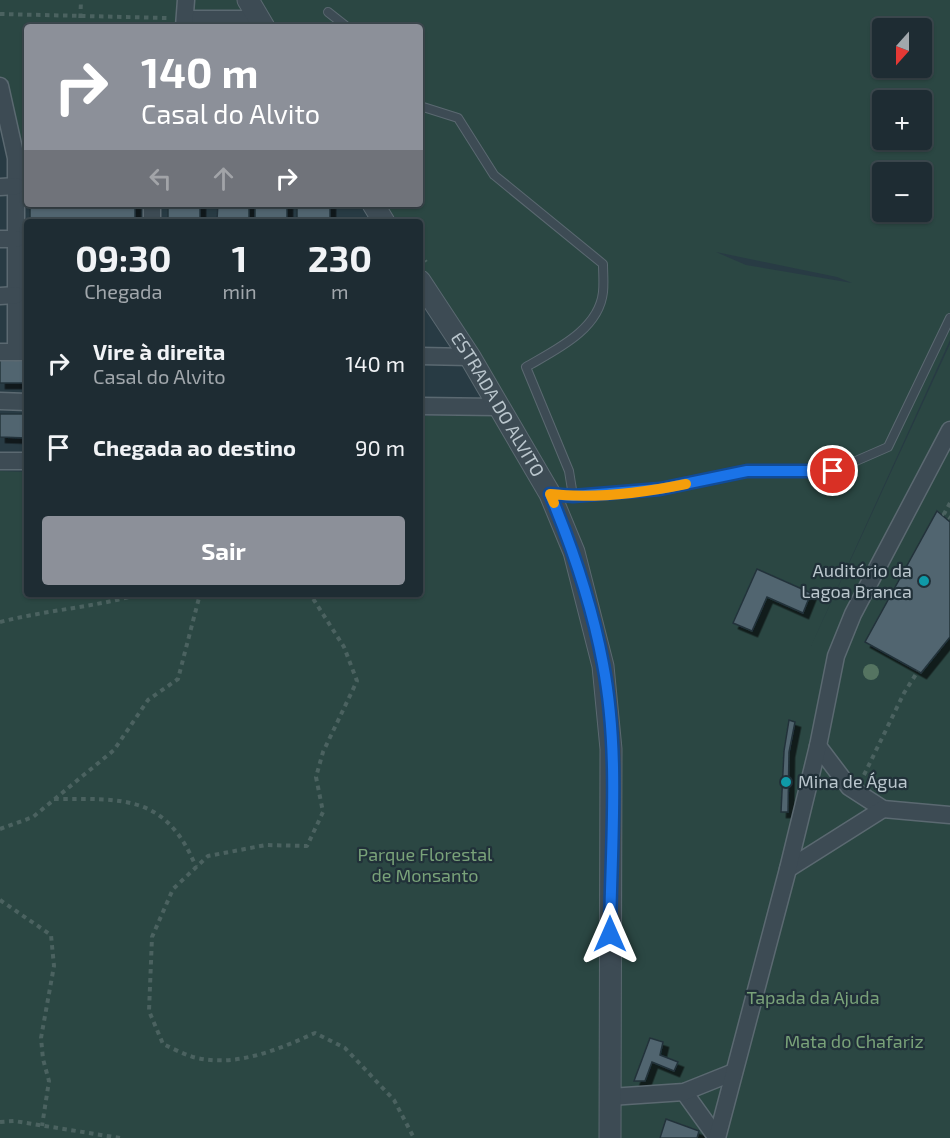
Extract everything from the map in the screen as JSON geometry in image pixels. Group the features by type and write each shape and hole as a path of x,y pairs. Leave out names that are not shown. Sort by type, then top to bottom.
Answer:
{"street":[{"path":"186,0 185,23 262,23"},
{"path":"248,0 262,23"},
{"path":"0,86 5,132 22,158 8,186 8,296 14,352"},
{"name":"ESTRADA DO ALVITO","path":"427,303 470,357 550,494 574,552 603,666 611,749 610,1138"},
{"path":"423,356 470,357"},
{"path":"0,401 24,402"},
{"path":"423,406 498,407"},
{"path":"717,1138 788,869 818,746 836,656 853,614 950,430"},
{"path":"0,461 24,461"},
{"path":"818,746 849,787 883,809 950,815"},
{"path":"788,869 883,809"},
{"path":"610,1097 684,1092 734,1072"},
{"path":"684,1092 717,1138"}],"lane":[{"path":"328,12 343,24"},
{"path":"423,107 458,117 494,175 603,264 603,294 593,317 573,338 526,367 569,471 573,496"},
{"path":"550,494 573,496 660,489 747,471 833,471 888,447 950,318"}],"path":[{"path":"80,24 81,0"},
{"path":"0,14 185,23"},
{"path":"950,503 944,514 950,518"},
{"path":"0,622 42,612 130,597"},
{"path":"0,829 33,817 114,750 148,700 178,679 199,597"},
{"path":"312,597 344,647 357,681 323,752 316,777 323,812 307,846 255,847 208,856 173,889 152,938 149,1011 163,1044 193,1057 232,1060 274,1051 315,1033 345,1048 394,1100 414,1138"},
{"path":"860,785 904,693 918,671"},
{"path":"54,799 115,800 130,802 154,811 183,838 196,867"},
{"path":"0,900 51,935 54,966 41,1038 43,1059 49,1081 42,1126"},
{"path":"0,1122 120,1138"}],"green space":[{"name":"Parque Florestal de Monsanto","path":"0,0 950,0 950,340 811,646 950,344 950,1138 0,1138 0,471 24,472 24,597 423,597 423,416 508,416 423,275 423,219 389,219 382,207 423,207 423,24 24,24 24,160 17,160 0,76","holes":["716,252 837,277 852,283 746,265"]}],"building":[{"path":"30,207 135,207 135,219 30,219"},
{"path":"168,207 200,207 200,218 168,218"},
{"path":"218,207 249,207 249,219 217,219"},
{"path":"255,207 287,207 287,219 255,219"},
{"path":"297,207 330,207 330,219 297,219"},
{"path":"0,359 24,359 24,383 0,383"},
{"path":"0,414 24,414 24,438 0,437"},
{"name":"Auditório da Lagoa Branca","path":"937,511 950,522 950,637 921,673 865,642"},
{"path":"757,569 811,593 803,613 767,597 752,631 733,623"},
{"name":"Mina de Água","path":"789,720 795,722 789,752 788,812 781,812 784,751"},
{"path":"650,1038 663,1042 660,1055 678,1062 674,1071 652,1062 645,1081 634,1081"},
{"path":"666,1119 699,1131 697,1138 660,1138"}],"slow traffic":[{"path":"554,503 550,494 573,496 660,489 686,484"}],"place":[{"name":"Auditório da Lagoa Branca","path":"924,581"},
{"name":"Mina de Água","path":"786,782"}],"route":[{"path":"610,934 611,749 603,666 574,552 550,494 573,496 660,489 747,471 833,471"}],"park label":[{"name":"Tapada da Ajuda","path":"813,998"},
{"name":"Mata do Chafariz","path":"854,1042"}]}
